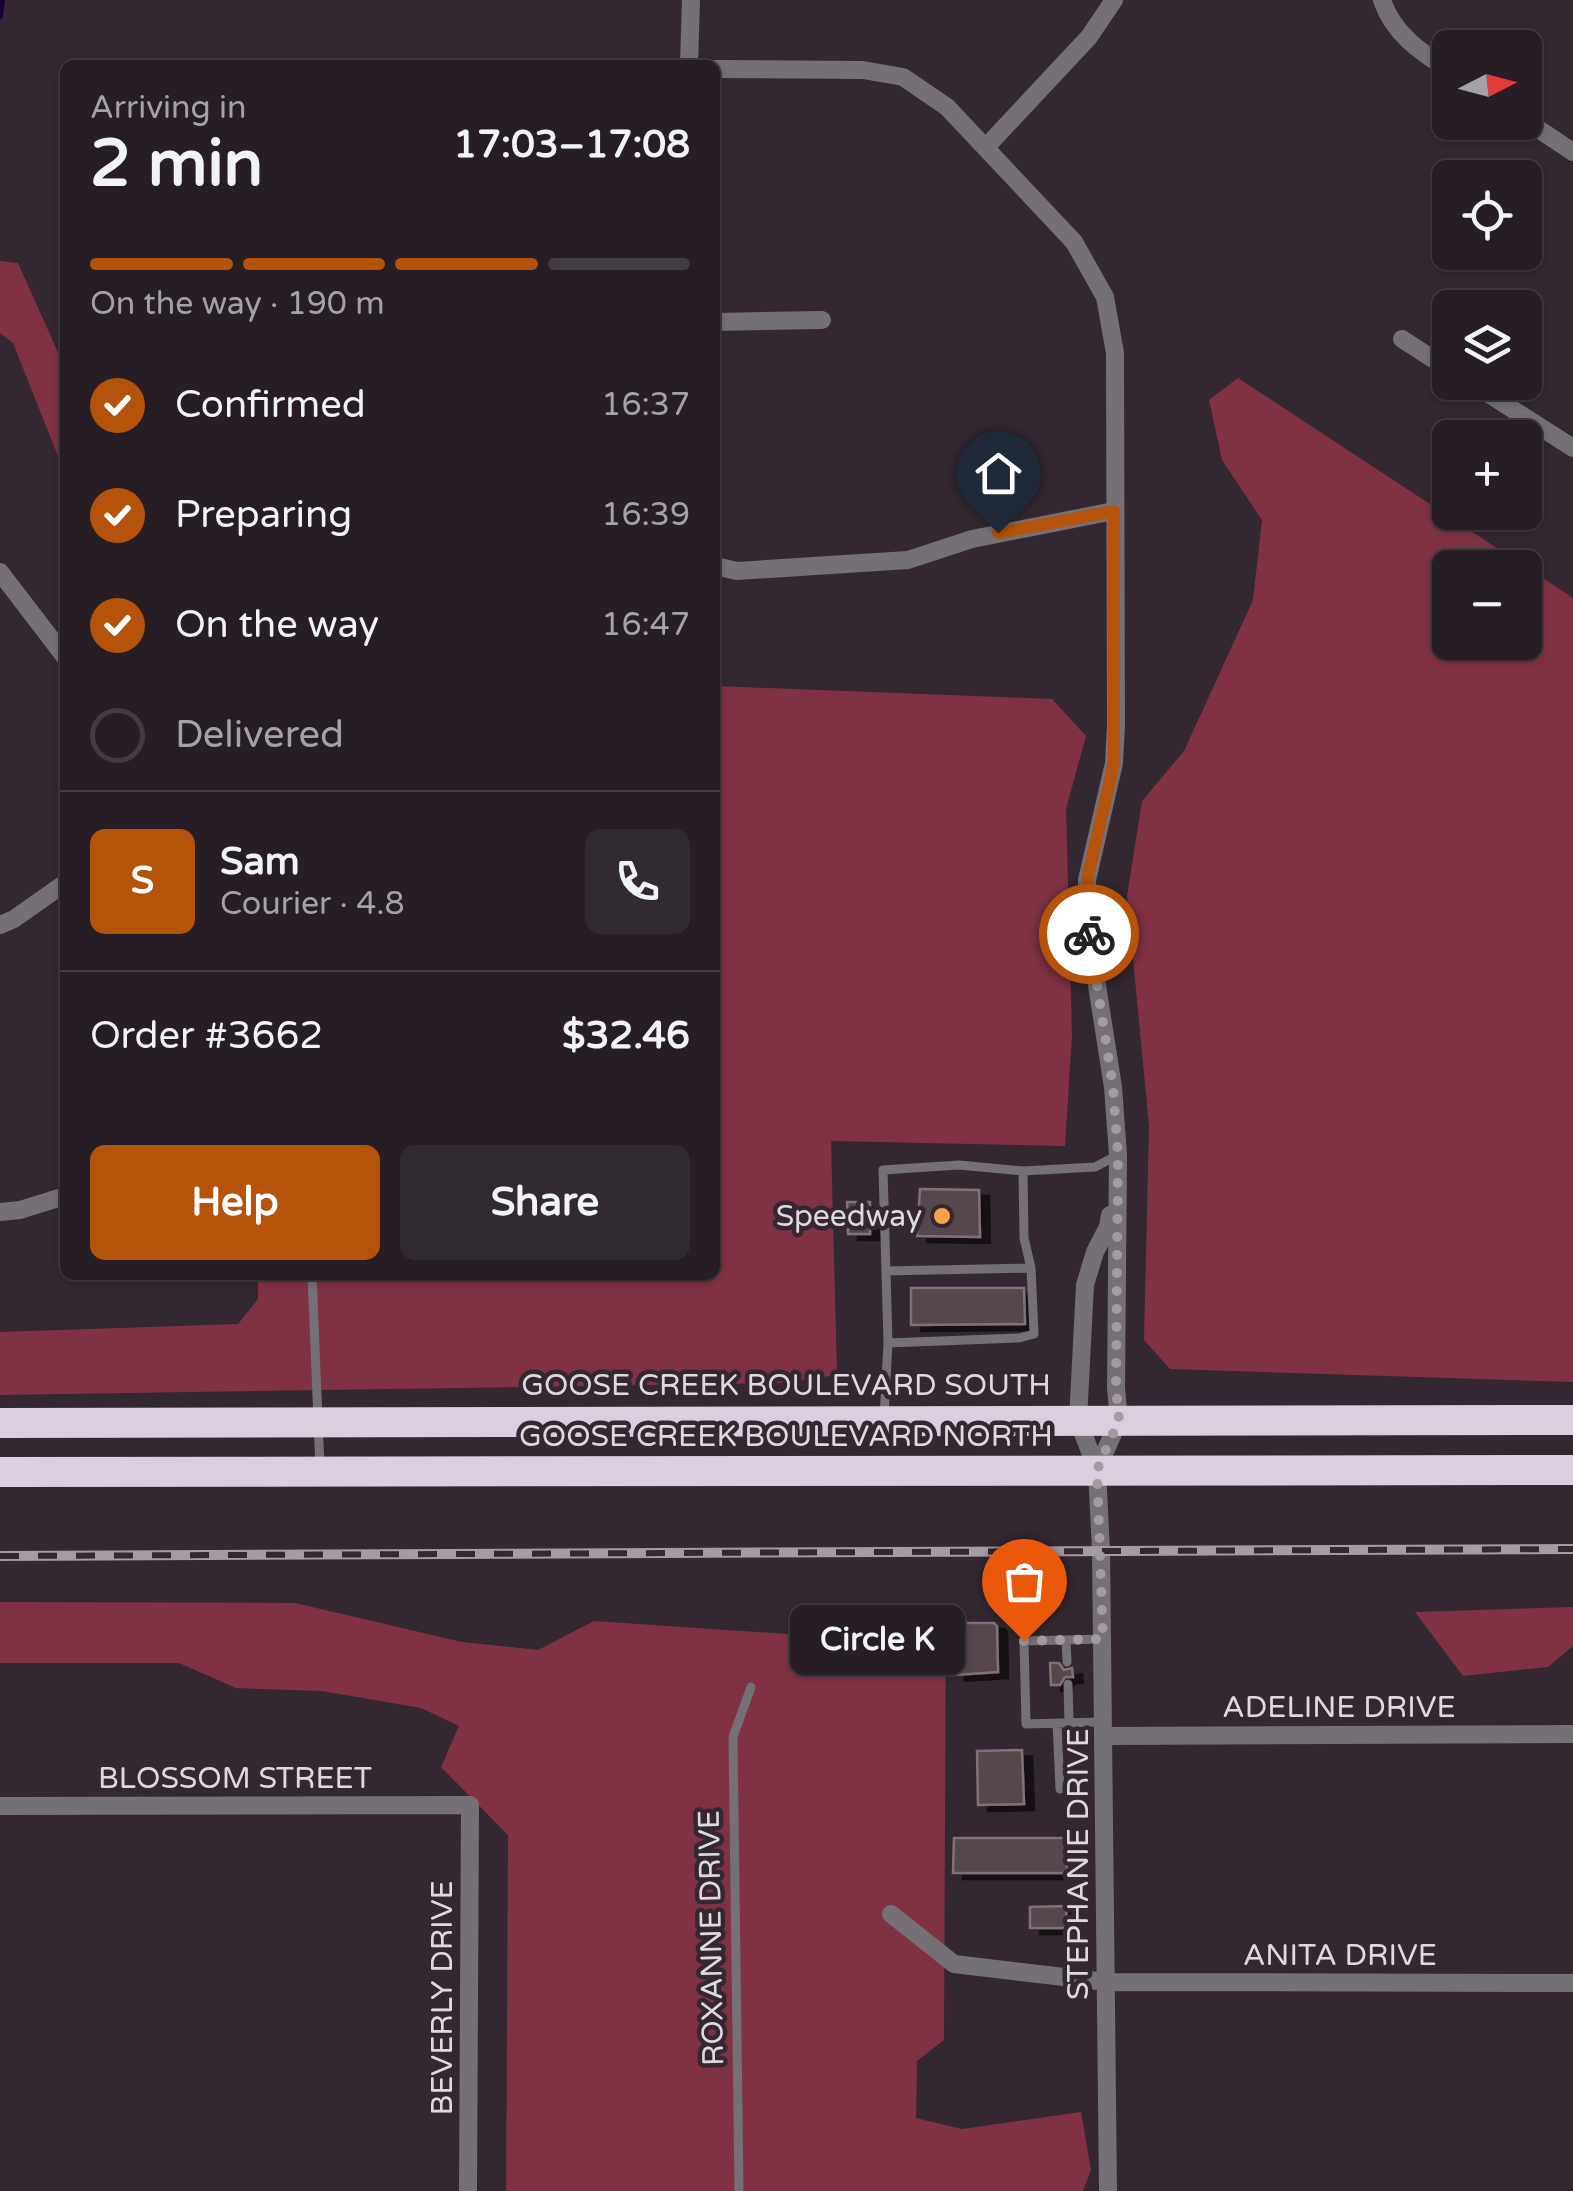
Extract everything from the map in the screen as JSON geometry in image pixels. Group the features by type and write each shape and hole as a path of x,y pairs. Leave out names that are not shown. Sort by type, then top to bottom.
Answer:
{"highway":[{"name":"GOOSE CREEK BOULEVARD SOUTH","path":"0,1422 1573,1420"},
{"name":"GOOSE CREEK BOULEVARD NORTH","path":"0,1472 1573,1470"}],"street":[{"path":"689,60 690,0"},
{"path":"987,146 1089,37 1114,0"},
{"path":"1382,0 1388,20 1432,59"},
{"path":"720,70 864,70 903,77 947,107 987,146 1074,242 1105,298 1115,354 1114,763 1087,880 1088,928 1113,1087 1118,1155 1119,1420 1097,1470"},
{"path":"1542,131 1573,152"},
{"path":"720,322 822,320"},
{"path":"1402,339 1432,358"},
{"path":"1498,400 1573,448"},
{"path":"720,567 737,571 908,560 990,535 1114,511"},
{"path":"0,572 60,650"},
{"path":"0,926 60,887"},
{"path":"1078,1420 1085,1284 1108,1228 1118,1155"},
{"path":"0,1212 60,1198"},
{"name":"STEPHANIE DRIVE","path":"1078,1420 1097,1470 1103,1639 1108,2191"},
{"name":"ADELINE DRIVE","path":"1104,1729 1573,1734"},
{"name":"BLOSSOM STREET","path":"0,1806 470,1805"},
{"name":"BEVERLY DRIVE","path":"468,2191 470,1805"},
{"path":"891,1914 954,1964 1106,1982"},
{"name":"ANITA DRIVE","path":"1106,1982 1573,1983"}],"lane":[{"path":"884,1420 888,1343 883,1170 959,1165 1023,1171 1095,1167 1118,1155"},
{"path":"888,1343 1019,1338 1034,1334 1031,1268 1024,1238 1023,1171"},
{"path":"886,1272 1031,1268"},
{"path":"312,1280 320,1471"},
{"path":"1103,1639 1024,1641 1026,1724 1069,1722 1104,1729"},
{"path":"1066,1640 1067,1662"},
{"path":"1068,1684 1069,1722"},
{"name":"ROXANNE DRIVE","path":"740,2191 733,1737 751,1687"},
{"path":"1057,1722 1060,1789"}],"shaded area":[{"path":"0,261 18,263 60,357 60,461 13,343 0,333"},
{"path":"1238,378 1432,505 1432,530 1469,530 1500,550 1432,550 1432,660 1542,660 1542,578 1573,598 1573,1382 1170,1369 1144,1340 1149,1126 1127,896 1142,801 1184,751 1253,600 1262,520 1222,460 1209,400"},
{"path":"720,686 1052,699 1086,736 1066,809 1072,1036 1065,1146 831,1141 837,1375 782,1383 0,1395 0,1332 238,1324 258,1299 258,1280 720,1280"},
{"path":"0,1602 295,1603 462,1642 538,1650 594,1621 833,1637 946,1605 944,2040 917,2061 916,2118 962,2129 1081,2112 1091,2170 1083,2191 506,2191 508,1835 441,1767 459,1726 421,1708 322,1691 236,1688 179,1663 0,1663"},
{"path":"1573,1607 1573,1646 1548,1667 1463,1676 1415,1612"}],"building":[{"path":"920,1189 979,1190 980,1237 917,1236"},
{"path":"847,1202 870,1202 870,1234 848,1234"},
{"path":"911,1288 1024,1288 1025,1324 911,1325"},
{"path":"955,1623 997,1626 998,1672 955,1675"},
{"path":"1050,1663 1059,1663 1064,1670 1072,1668 1073,1677 1065,1677 1060,1685 1051,1685"},
{"path":"1022,1750 1024,1804 978,1805 977,1751"},
{"path":"954,1838 1067,1838 1067,1873 953,1873"},
{"path":"1066,1906 1067,1928 1030,1928 1030,1907"}],"waterway":[{"path":"0,16 2,0"}],"railway":[{"path":"0,1556 1573,1549"}],"way so far":[{"path":"1024,1641 1103,1639 1097,1470 1119,1420 1118,1155 1113,1087 1089,934"}],"place":[{"name":"Speedway","path":"942,1216"},
{"name":"Circle K","path":"1024,1641"}],"route":[{"path":"998,533 1114,511 1114,763 1087,880 1089,934"}]}
